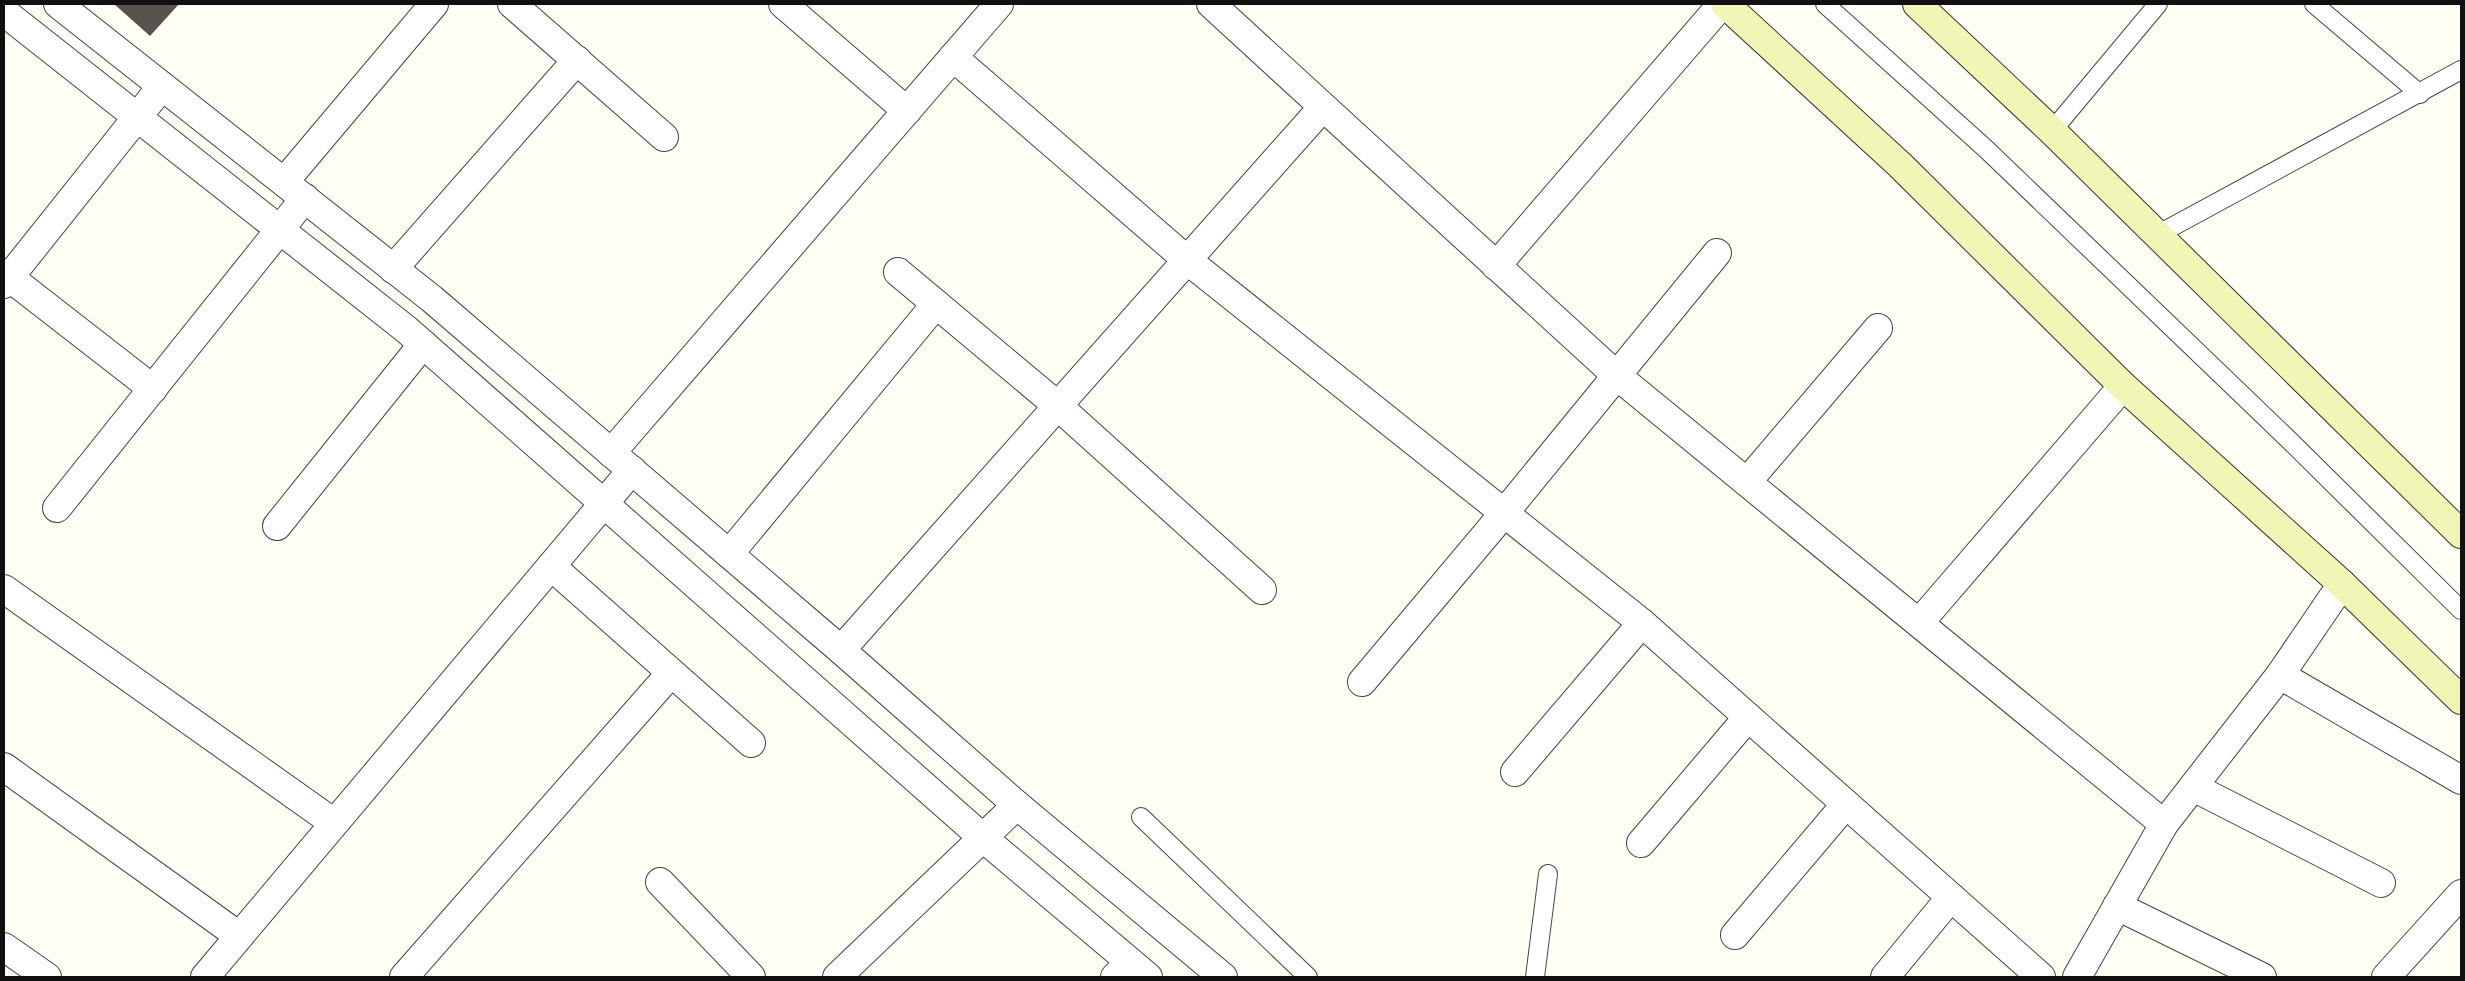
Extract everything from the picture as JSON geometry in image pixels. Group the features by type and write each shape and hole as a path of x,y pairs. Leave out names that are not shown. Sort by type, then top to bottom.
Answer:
{"main road":[{"path":"1723,4 1900,165 2123,386 2342,584 2461,700"},
{"path":"1927,7 2461,534"}],"street":[{"path":"58,4 432,299 841,650 1017,805 1223,977"},
{"path":"57,508 281,230 294,190 434,4"},
{"path":"512,4 664,137"},
{"path":"783,4 906,111"},
{"path":"611,453 999,4"},
{"path":"1211,4 1616,375 2164,824"},
{"path":"1496,266 1723,4"},
{"path":"4,12 423,344 982,837 1131,972"},
{"path":"953,57 1187,260 1642,623 2041,977"},
{"path":"393,269 576,60"},
{"path":"153,389 6,278 138,118 162,86"},
{"path":"841,650 1323,106"},
{"path":"1362,682 1505,512 1717,253"},
{"path":"898,272 1058,406 1262,590"},
{"path":"729,554 936,304"},
{"path":"1747,482 1878,328"},
{"path":"277,526 423,344"},
{"path":"1919,624 2123,386"},
{"path":"205,977 632,470"},
{"path":"551,566 751,743"},
{"path":"2077,977 2164,824 2280,675 2342,584"},
{"path":"4,589 334,823"},
{"path":"1515,772 1642,623"},
{"path":"404,977 671,673"},
{"path":"2280,675 2461,780"},
{"path":"1641,843 1748,717"},
{"path":"4,767 239,936"},
{"path":"2193,787 2381,883"},
{"path":"1735,934 1846,804"},
{"path":"837,977 1017,805"},
{"path":"660,882 751,977"},
{"path":"2386,977 2461,894"},
{"path":"1885,977 1951,897"},
{"path":"2117,906 2262,977"},
{"path":"4,947 47,977"}],"lane":[{"path":"1824,4 1986,149 2288,439 2461,610"},
{"path":"2052,130 2158,4"},
{"path":"2314,4 2420,94"},
{"path":"2157,234 2420,94 2461,70"},
{"path":"1141,817 1308,977"},
{"path":"1535,977 1548,874"}],"building":[{"path":"114,4 179,4 150,36"}]}
